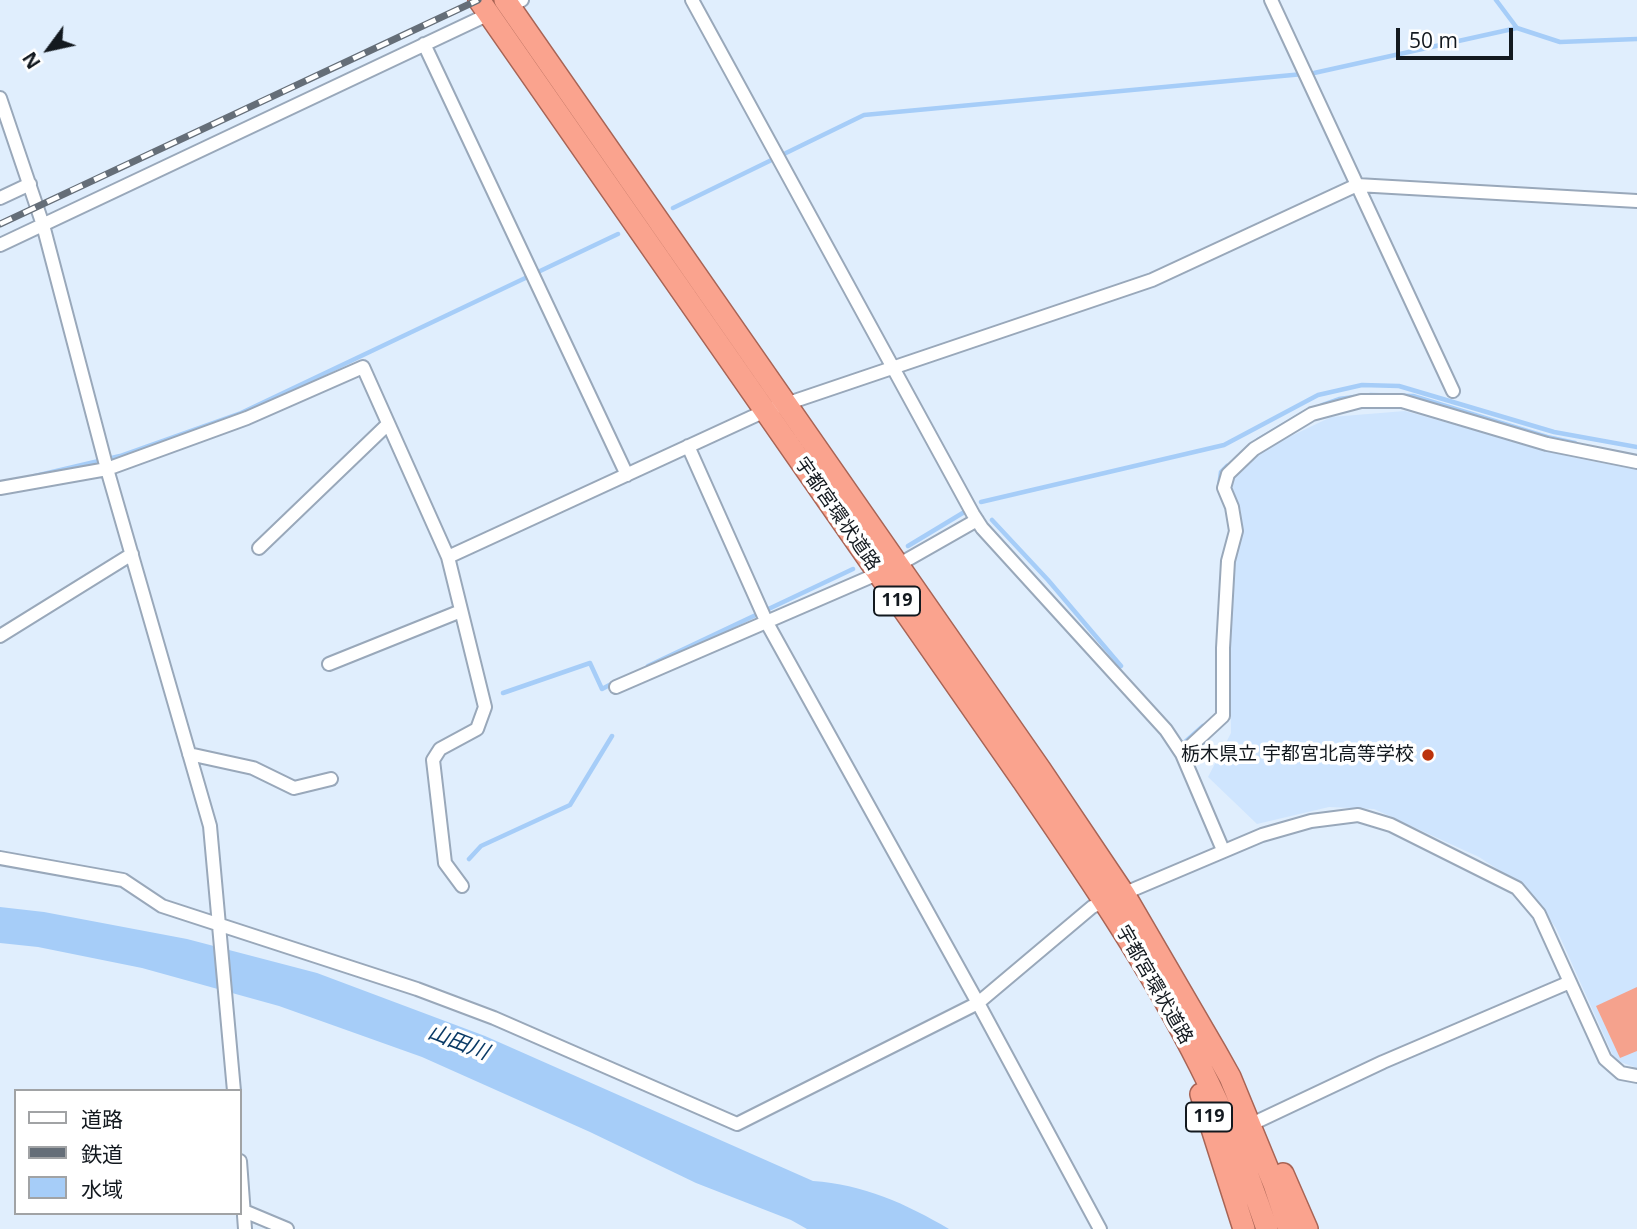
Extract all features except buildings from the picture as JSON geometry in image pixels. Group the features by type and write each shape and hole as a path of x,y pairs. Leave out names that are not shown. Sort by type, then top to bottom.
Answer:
{"highway":[{"name":"宇都宮環状道路","path":"512,2 786,403 888,569 1190,1005 1230,1077 1274,1184 1289,1229"},
{"name":"宇都宮環状道路","path":"484,7 765,411 888,569"},
{"name":"宇都宮環状道路","path":"1114,898 1216,1099 1267,1229"},
{"name":"119","path":"1169,1007 1203,1101 1244,1229"},
{"name":"119","path":"1230,1077 1281,1171 1307,1229"}],"street":[{"path":"692,0 977,520 1166,730 1182,754 1223,850"},
{"path":"1271,0 1453,391"},
{"path":"0,245 424,44 484,7"},
{"path":"424,44 627,475"},
{"path":"0,98 43,225 107,469 211,826 234,1089"},
{"path":"0,198 30,184"},
{"path":"448,556 765,411 1152,280 1357,185 1637,201"},
{"path":"0,488 107,469 247,418 363,367 448,556 485,707 477,729 440,749 433,760 445,863 462,886"},
{"path":"1182,754 1223,716 1223,648 1228,561 1236,531 1232,507 1224,488 1228,474 1254,449 1312,414 1361,401 1402,401 1546,444 1637,462"},
{"path":"260,548 388,424"},
{"path":"688,446 767,623 1100,1229"},
{"path":"616,687 888,569 977,520"},
{"path":"0,636 132,554"},
{"path":"328,664 461,611"},
{"path":"189,754 253,768 294,788 331,779"},
{"path":"0,858 123,880 162,906 417,989 495,1018 737,1124 978,1003 1092,907 1262,835 1311,821 1358,814 1391,825 1517,888 1539,914 1605,1059 1621,1073 1637,1076"},
{"path":"1255,1122 1383,1062 1570,982"},
{"path":"242,1186 245,1229"},
{"path":"244,1211 287,1229"}],"shaded area":[{"name":"栃木県立 宇都宮北高等学校","path":"1405,411 1571,457 1637,470 1637,1068 1615,1060 1556,928 1526,888 1479,857 1374,809 1329,807 1257,824 1208,777 1231,733 1229,583 1238,544 1241,511 1230,482 1268,447 1331,417"},
{"path":"1637,987 1637,1051 1620,1058 1596,1006"}],"water":[{"name":"山田川","path":"0,907 44,912 187,939 317,973 485,1036 813,1181 849,1186 884,1197 949,1229 807,1229 791,1220 696,1183 422,1057 279,1006 142,968 38,947 0,943"}],"waterway":[{"path":"673,208 864,115 1314,73 1517,28 1496,0"},
{"path":"1517,28 1560,42 1637,39"},
{"path":"35,476 120,456 241,413 618,234"},
{"path":"981,502 1224,445 1318,395 1362,385 1399,386 1554,432 1637,447"},
{"path":"1370,395 1413,396 1575,443"},
{"path":"1322,405 1354,397"},
{"path":"1258,440 1307,411"},
{"path":"1219,486 1221,472 1227,466"},
{"path":"908,546 966,511"},
{"path":"992,520 1048,580 1121,666"},
{"path":"648,666 853,569"},
{"path":"503,693 590,663 602,689 615,682"},
{"path":"1185,742 1203,726"},
{"path":"469,859 481,846 570,805 612,736"}],"railway":[{"path":"0,224 478,0"}],"place":[{"name":"栃木県立 宇都宮北高等学校","path":"1428,755"}]}
